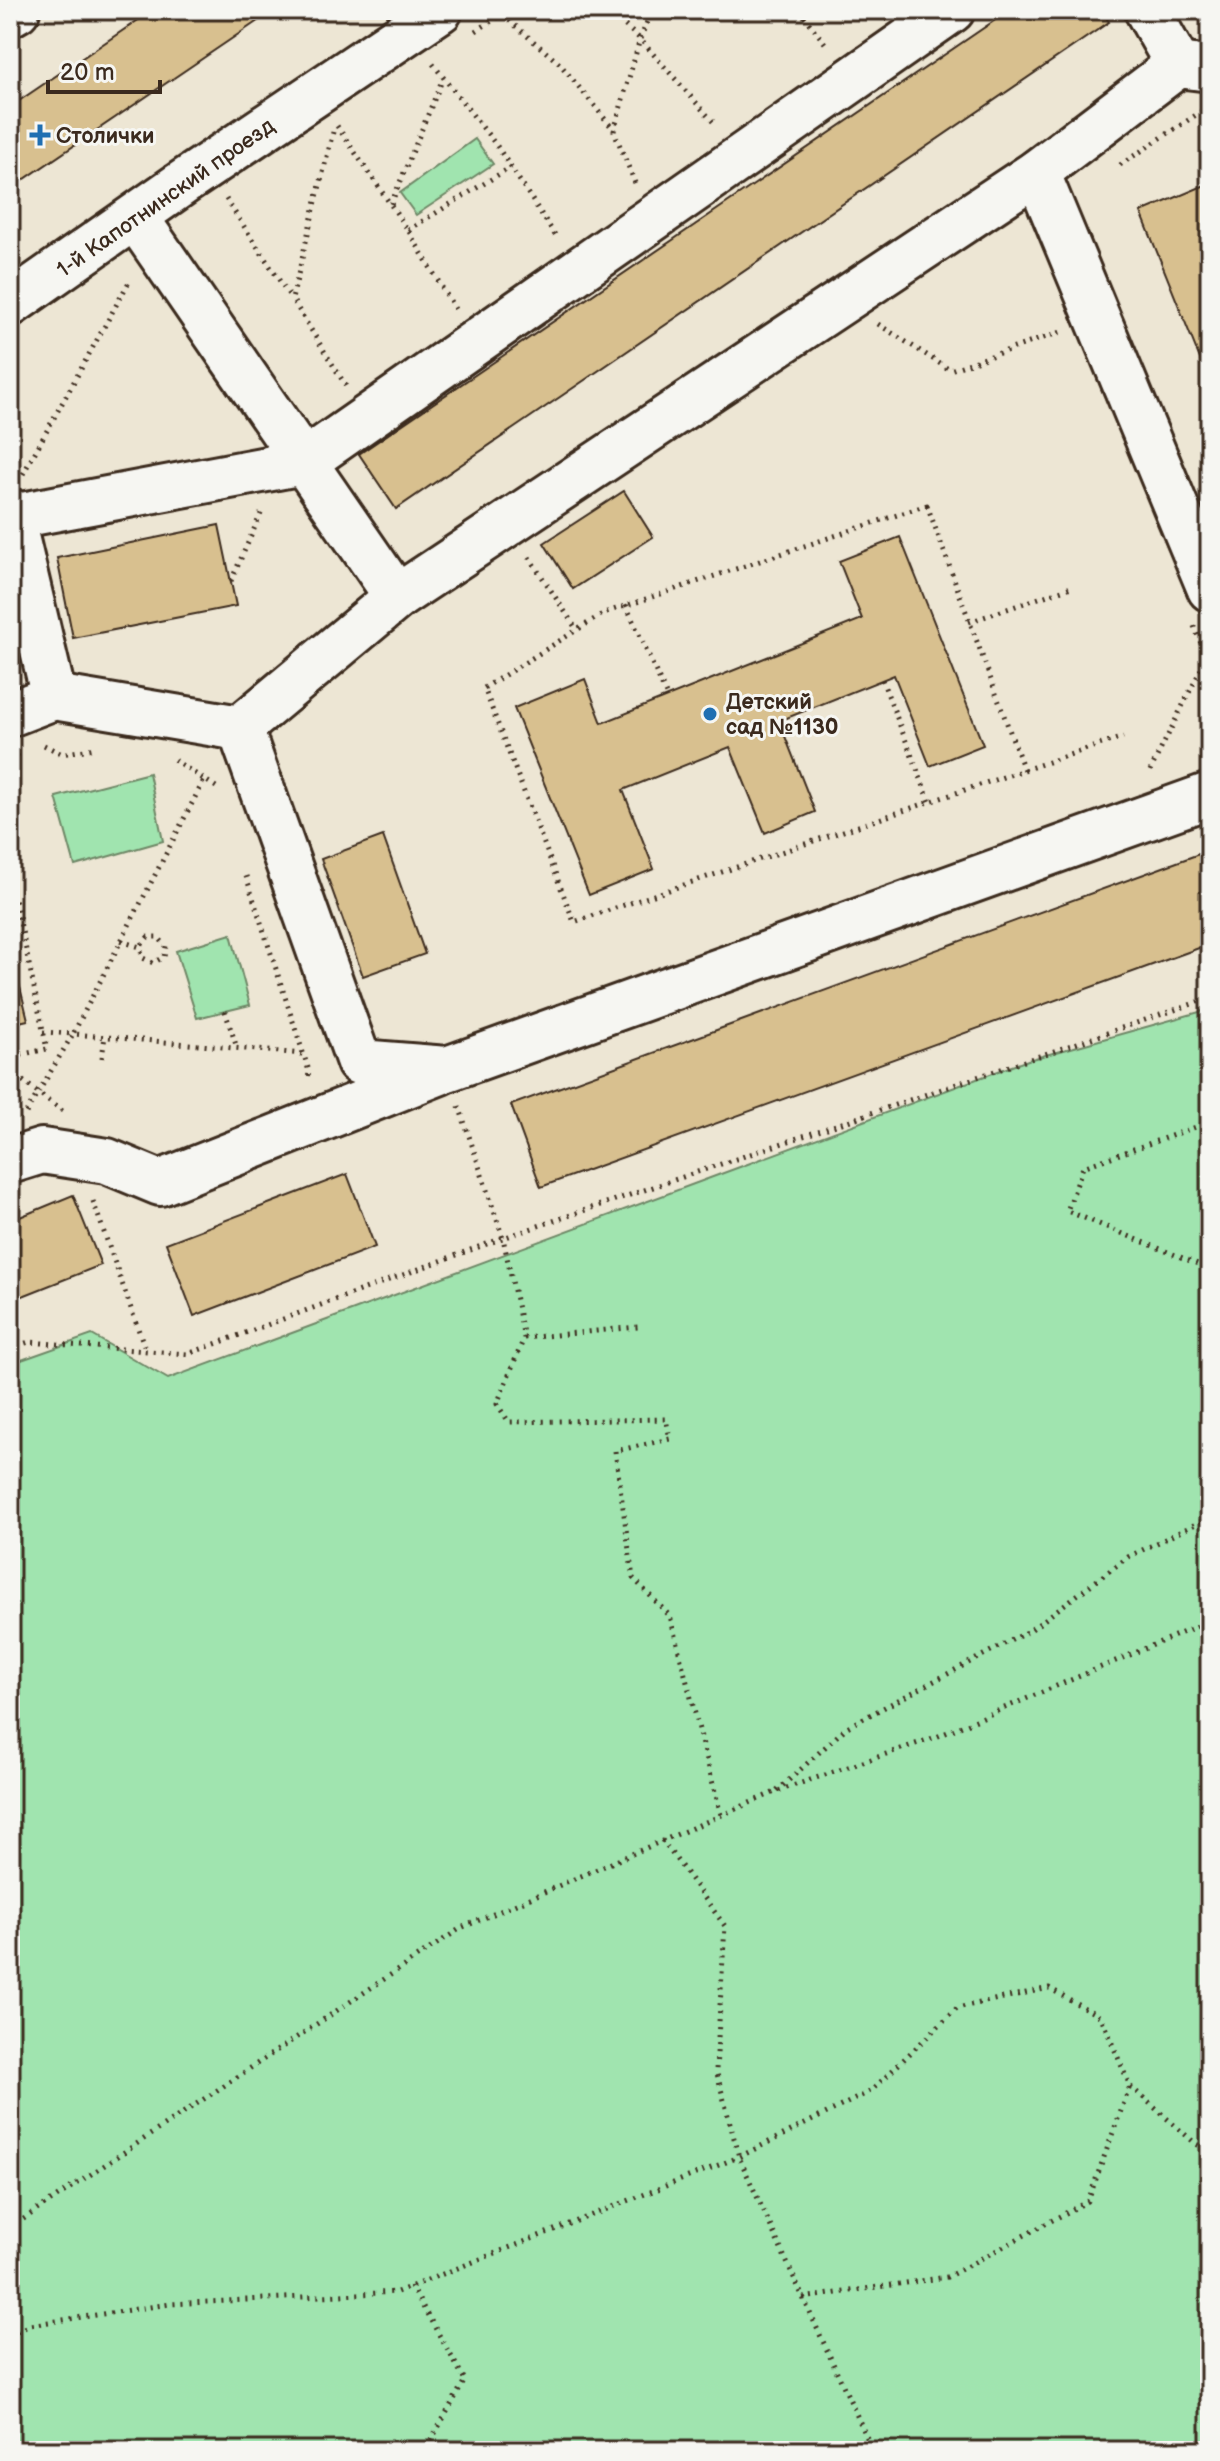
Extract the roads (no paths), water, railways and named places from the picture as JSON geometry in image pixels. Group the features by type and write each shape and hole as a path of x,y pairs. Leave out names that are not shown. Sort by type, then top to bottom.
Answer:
{"street":[{"path":"10,14 17,10"},
{"path":"54,697 13,504 304,462 952,10"},
{"path":"54,697 240,728 397,597 1194,67 1147,10"},
{"name":"1-й Капотнинский проезд","path":"10,304 136,218 453,24"},
{"path":"1037,172 1200,602"},
{"path":"136,218 397,597"},
{"path":"22,735 54,697"},
{"path":"240,728 359,1062 447,1069"},
{"path":"15,1143 42,1151 74,1138 107,1161 160,1183 447,1069 1210,795"}],"place":[{"name":"Столички","path":"40,135"},
{"name":"Детский сад №1130","path":"710,714"}]}
